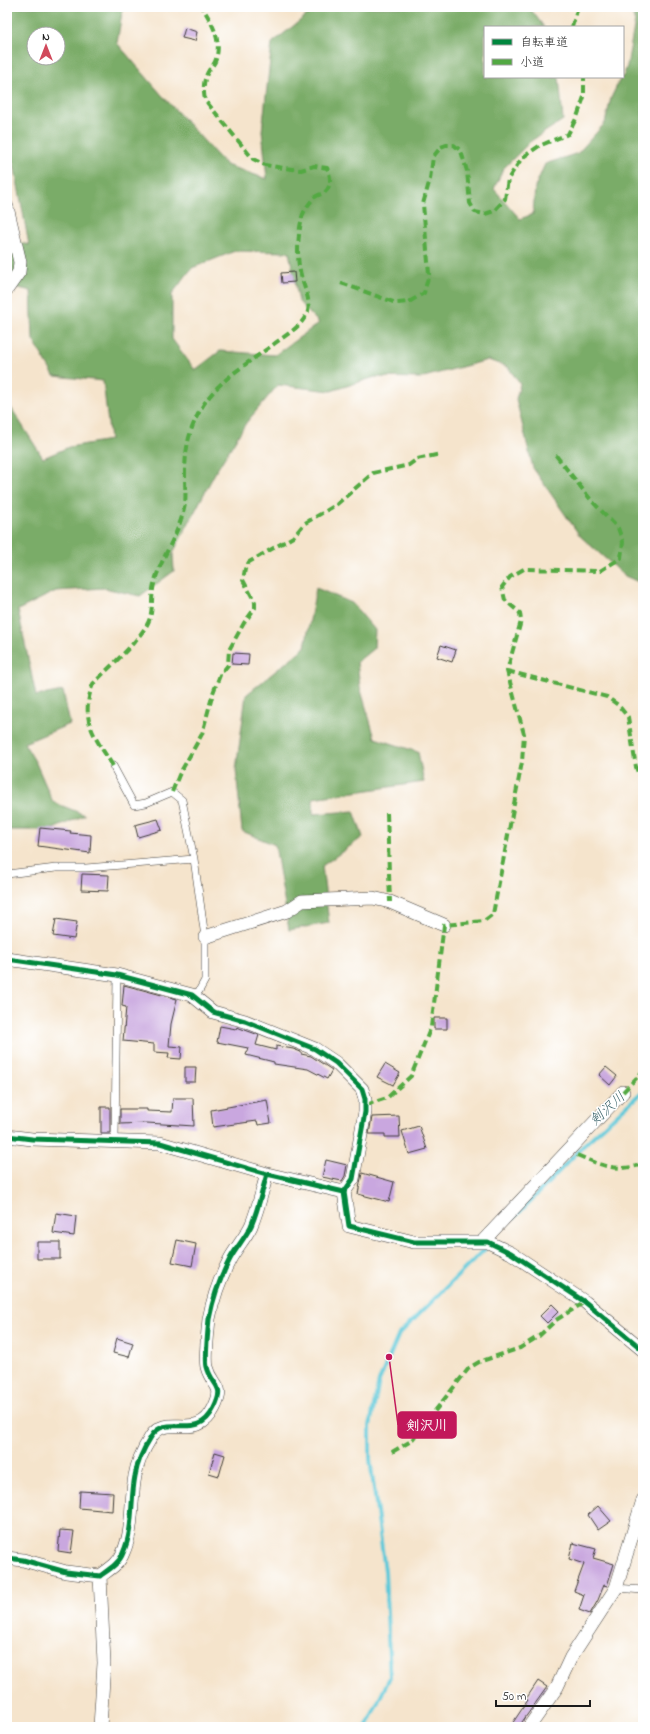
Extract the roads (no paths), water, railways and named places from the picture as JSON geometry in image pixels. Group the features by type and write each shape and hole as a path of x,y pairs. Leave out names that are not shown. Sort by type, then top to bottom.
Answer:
{"street":[{"path":"7,207 20,262 19,272 7,289"},
{"path":"205,937 288,911 302,901 373,898 390,902 444,925"},
{"path":"7,959 117,975 192,995 213,1012 245,1021 315,1049 336,1063 362,1089 365,1099 365,1112 354,1179 344,1192 349,1226 414,1242 489,1243 511,1253 585,1302 643,1350"},
{"path":"489,1243 572,1154 623,1092"},
{"path":"7,1136 32,1139 160,1143 266,1174 344,1192"},
{"path":"7,1558 22,1560 66,1572 100,1576 118,1562 123,1554 131,1523 134,1475 138,1462 151,1437 158,1428 166,1426 197,1426 203,1423 214,1409 219,1393 218,1384 212,1379 207,1367 209,1320 216,1290 230,1260 251,1225 266,1174"},
{"path":"529,1727 557,1687 571,1657 616,1588 643,1500"},
{"path":"100,1576 104,1663 100,1727"}],"lane":[{"path":"113,766 134,805 146,803 172,792 182,800 194,859 205,937 205,980 199,991 192,995"},
{"path":"7,874 56,868 86,868 194,859"},
{"path":"115,1141 117,975"},
{"path":"616,1588 643,1590"}],"waterway":[{"name":"剣沢川","path":"514,1218 587,1142 643,1091"},
{"name":"剣沢川","path":"366,1727 390,1677 385,1571 370,1459 370,1426 379,1381 399,1334 489,1245"}],"place":[{"name":"剣沢川","path":"389,1357"}]}
